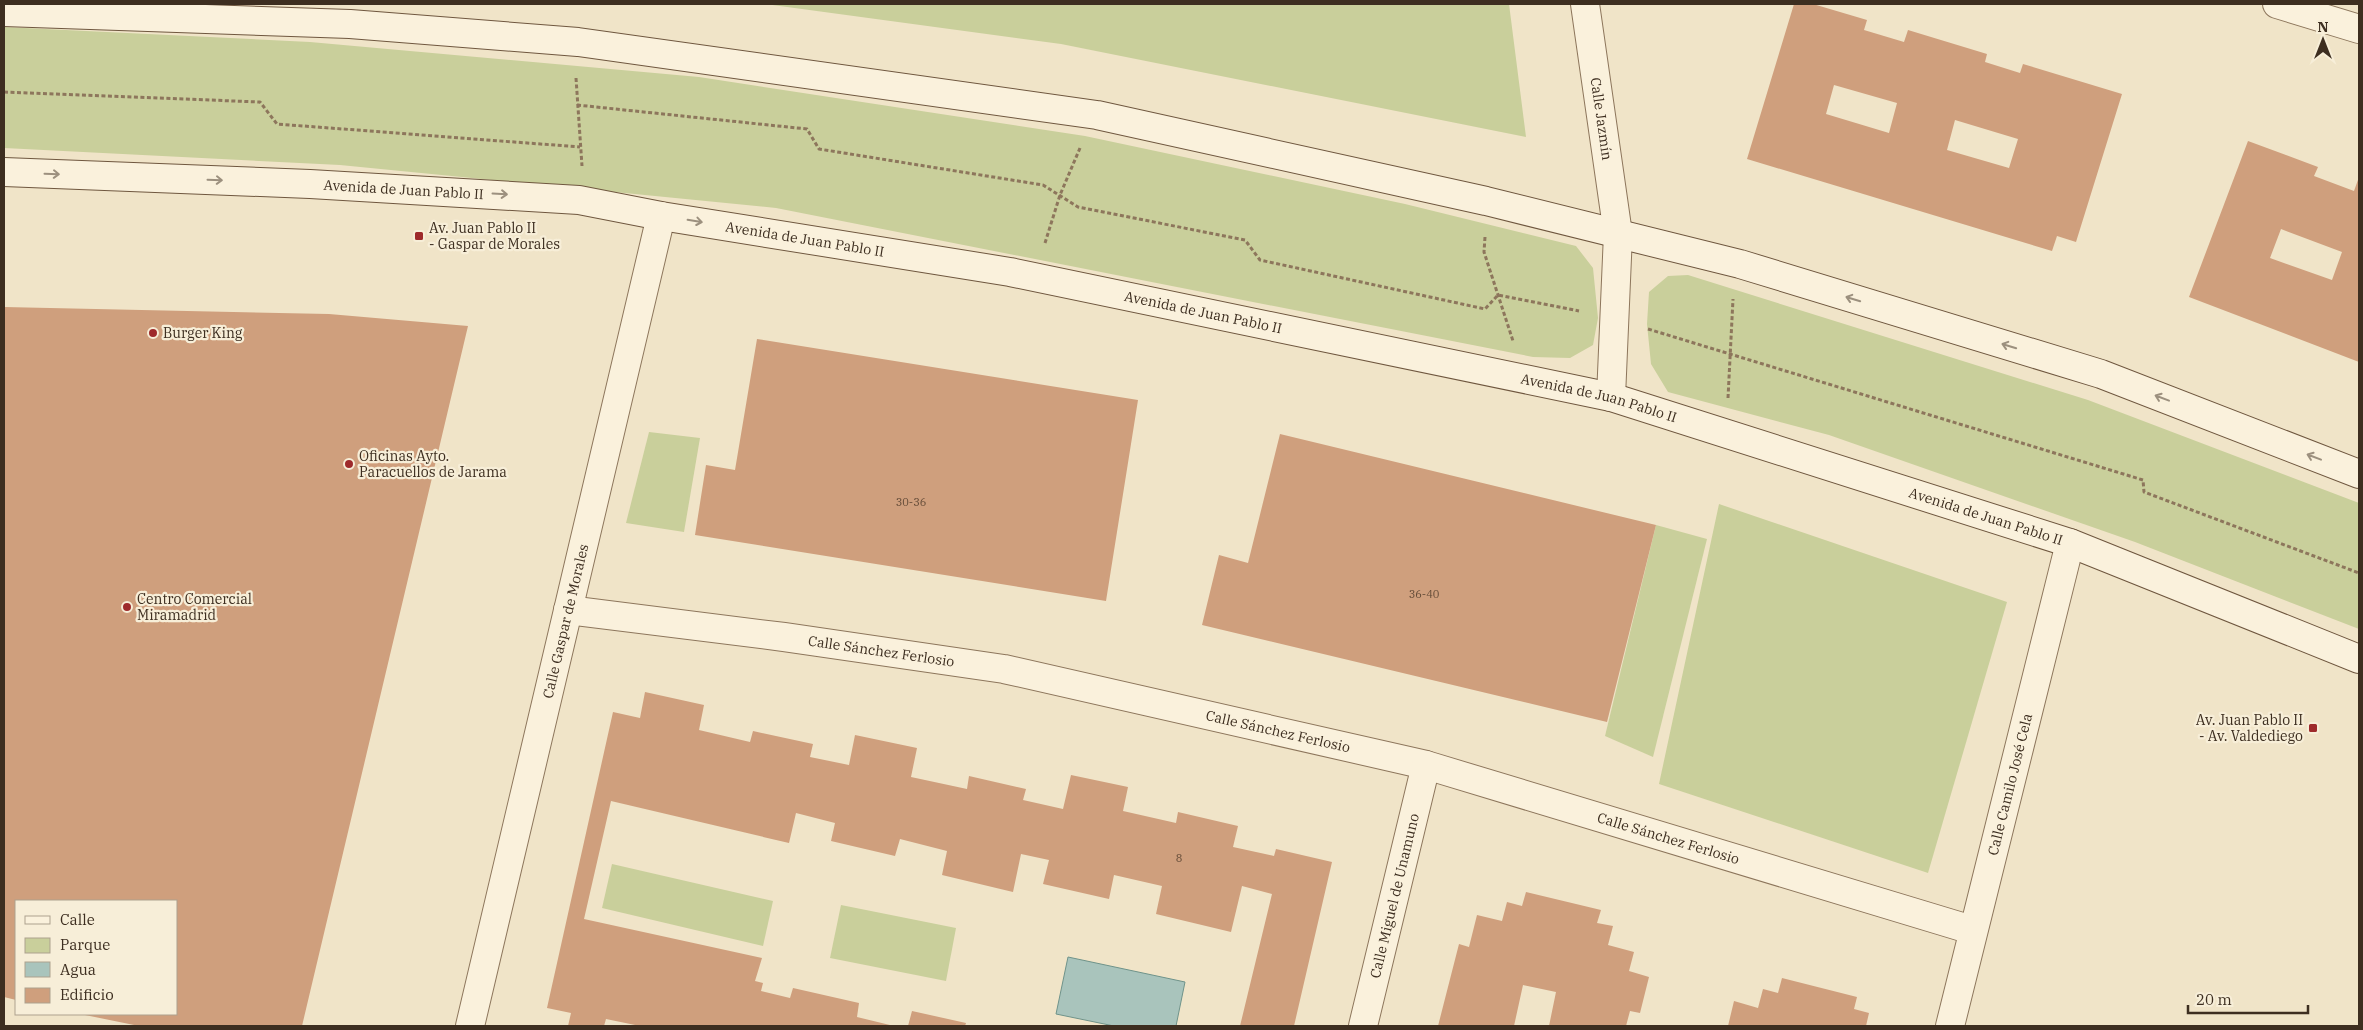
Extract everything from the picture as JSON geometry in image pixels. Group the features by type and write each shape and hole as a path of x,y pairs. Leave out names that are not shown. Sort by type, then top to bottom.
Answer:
{"street":[{"name":"Calle Jazmín","path":"1585,4 1618,234 1611,397"},
{"path":"2277,4 2359,28"},
{"path":"4,12 350,24 578,42 1097,116 1486,201 1740,264 2101,374 2359,474"},
{"name":"Avenida de Juan Pablo II","path":"4,172 310,184 580,200 661,216 1010,272 1611,397 2070,543 2359,659"},
{"name":"Calle Gaspar de Morales","path":"470,1026 661,216"},
{"name":"Calle Camilo José Cela","path":"1950,1026 1972,930 2070,543"},
{"name":"Calle Sánchez Ferlosio","path":"568,610 784,636 1004,669 1426,766 1972,930"},
{"name":"Calle Miguel de Unamuno","path":"1363,1026 1426,766"}],"path":[{"path":"578,42 575,66 584,189 580,200"},
{"path":"4,92 260,102 277,124 580,147"},
{"path":"577,105 807,130 819,149 1043,185 1078,206 1245,240 1260,260 1486,309 1498,295"},
{"path":"1042,250 1060,195 1081,144"},
{"path":"1486,201 1484,252 1512,339 1516,377"},
{"path":"1719,432 1728,409 1733,289 1740,264"},
{"path":"1498,295 1614,318 2143,480 2144,492 2359,573"}],"green space":[{"path":"765,4 1509,4 1526,137 1061,44"},
{"path":"4,27 310,42 699,77 1085,136 1405,204 1576,246 1593,268 1598,318 1593,345 1570,358 1533,357 776,208 340,165 4,148"},
{"path":"1688,275 2088,400 2359,503 2359,629 2135,542 1829,435 1668,392 1651,364 1647,324 1649,292 1668,276"},
{"path":"649,432 700,438 684,532 626,523"},
{"path":"1719,504 2007,602 1928,873 1659,784"},
{"path":"1656,525 1707,539 1653,757 1605,736"},
{"path":"612,864 773,901 763,946 602,908"},
{"path":"841,905 956,928 946,981 830,958"}],"water":[{"path":"1068,957 1185,982 1176,1026 1114,1026 1056,1014"}],"building":[{"path":"1794,4 1813,4 1867,20 1864,30 1904,42 1908,30 1987,54 1985,62 2020,73 2023,64 2122,94 2076,242 2057,236 2052,251 1747,159","holes":["1834,85 1897,103 1889,133 1826,114","1955,120 2018,139 2009,168 1947,150"]},
{"path":"2248,141 2318,167 2314,176 2354,191 2359,177 2359,362 2189,297","holes":["2281,229 2342,252 2332,280 2270,258"]},
{"path":"4,307 329,314 468,326 302,1026 139,1026 85,1015 178,1015 178,900 15,900 15,1000 4,997"},
{"path":"757,339 1138,400 1106,601 695,535 706,465 735,470"},
{"path":"1280,434 1656,525 1607,722 1202,625 1219,555 1248,563"},
{"path":"645,692 704,705 699,730 750,742 753,731 813,744 810,757 849,765 855,735 917,748 911,777 967,789 969,776 1026,789 1023,800 1063,809 1071,775 1128,787 1123,811 1176,823 1178,812 1238,826 1233,847 1274,856 1276,849 1332,862 1294,1026 1240,1026 1272,894 1242,886 1231,932 1156,914 1162,886 1114,875 1109,899 1043,884 1049,860 1021,854 1013,892 942,875 947,851 900,839 895,856 831,841 835,823 796,813 789,843 611,801 584,919 762,958 755,981 763,983 761,991 790,998 793,988 859,1003 857,1017 894,1026 640,1026 606,1019 604,1026 568,1026 571,1013 547,1008 613,712 640,718"},
{"path":"1526,892 1601,910 1597,923 1613,926 1608,945 1634,952 1629,971 1649,977 1640,1013 1630,1011 1626,1026 1549,1026 1556,992 1523,985 1514,1026 1438,1026 1459,944 1469,947 1477,915 1502,921 1507,902 1522,906"},
{"path":"1782,978 1857,997 1854,1009 1869,1013 1866,1026 1728,1026 1734,1001 1758,1008 1763,989 1778,993"},
{"path":"912,1011 966,1023 965,1026 908,1026"}],"place":[{"name":"Av. Juan Pablo II - Gaspar de Morales","path":"419,236"},
{"name":"Burger King","path":"153,333"},
{"name":"Oficinas Ayto. Paracuellos de Jarama","path":"349,464"},
{"name":"Centro Comercial Miramadrid","path":"127,607"},
{"name":"Av. Juan Pablo II - Av. Valdediego","path":"2313,728"}]}
